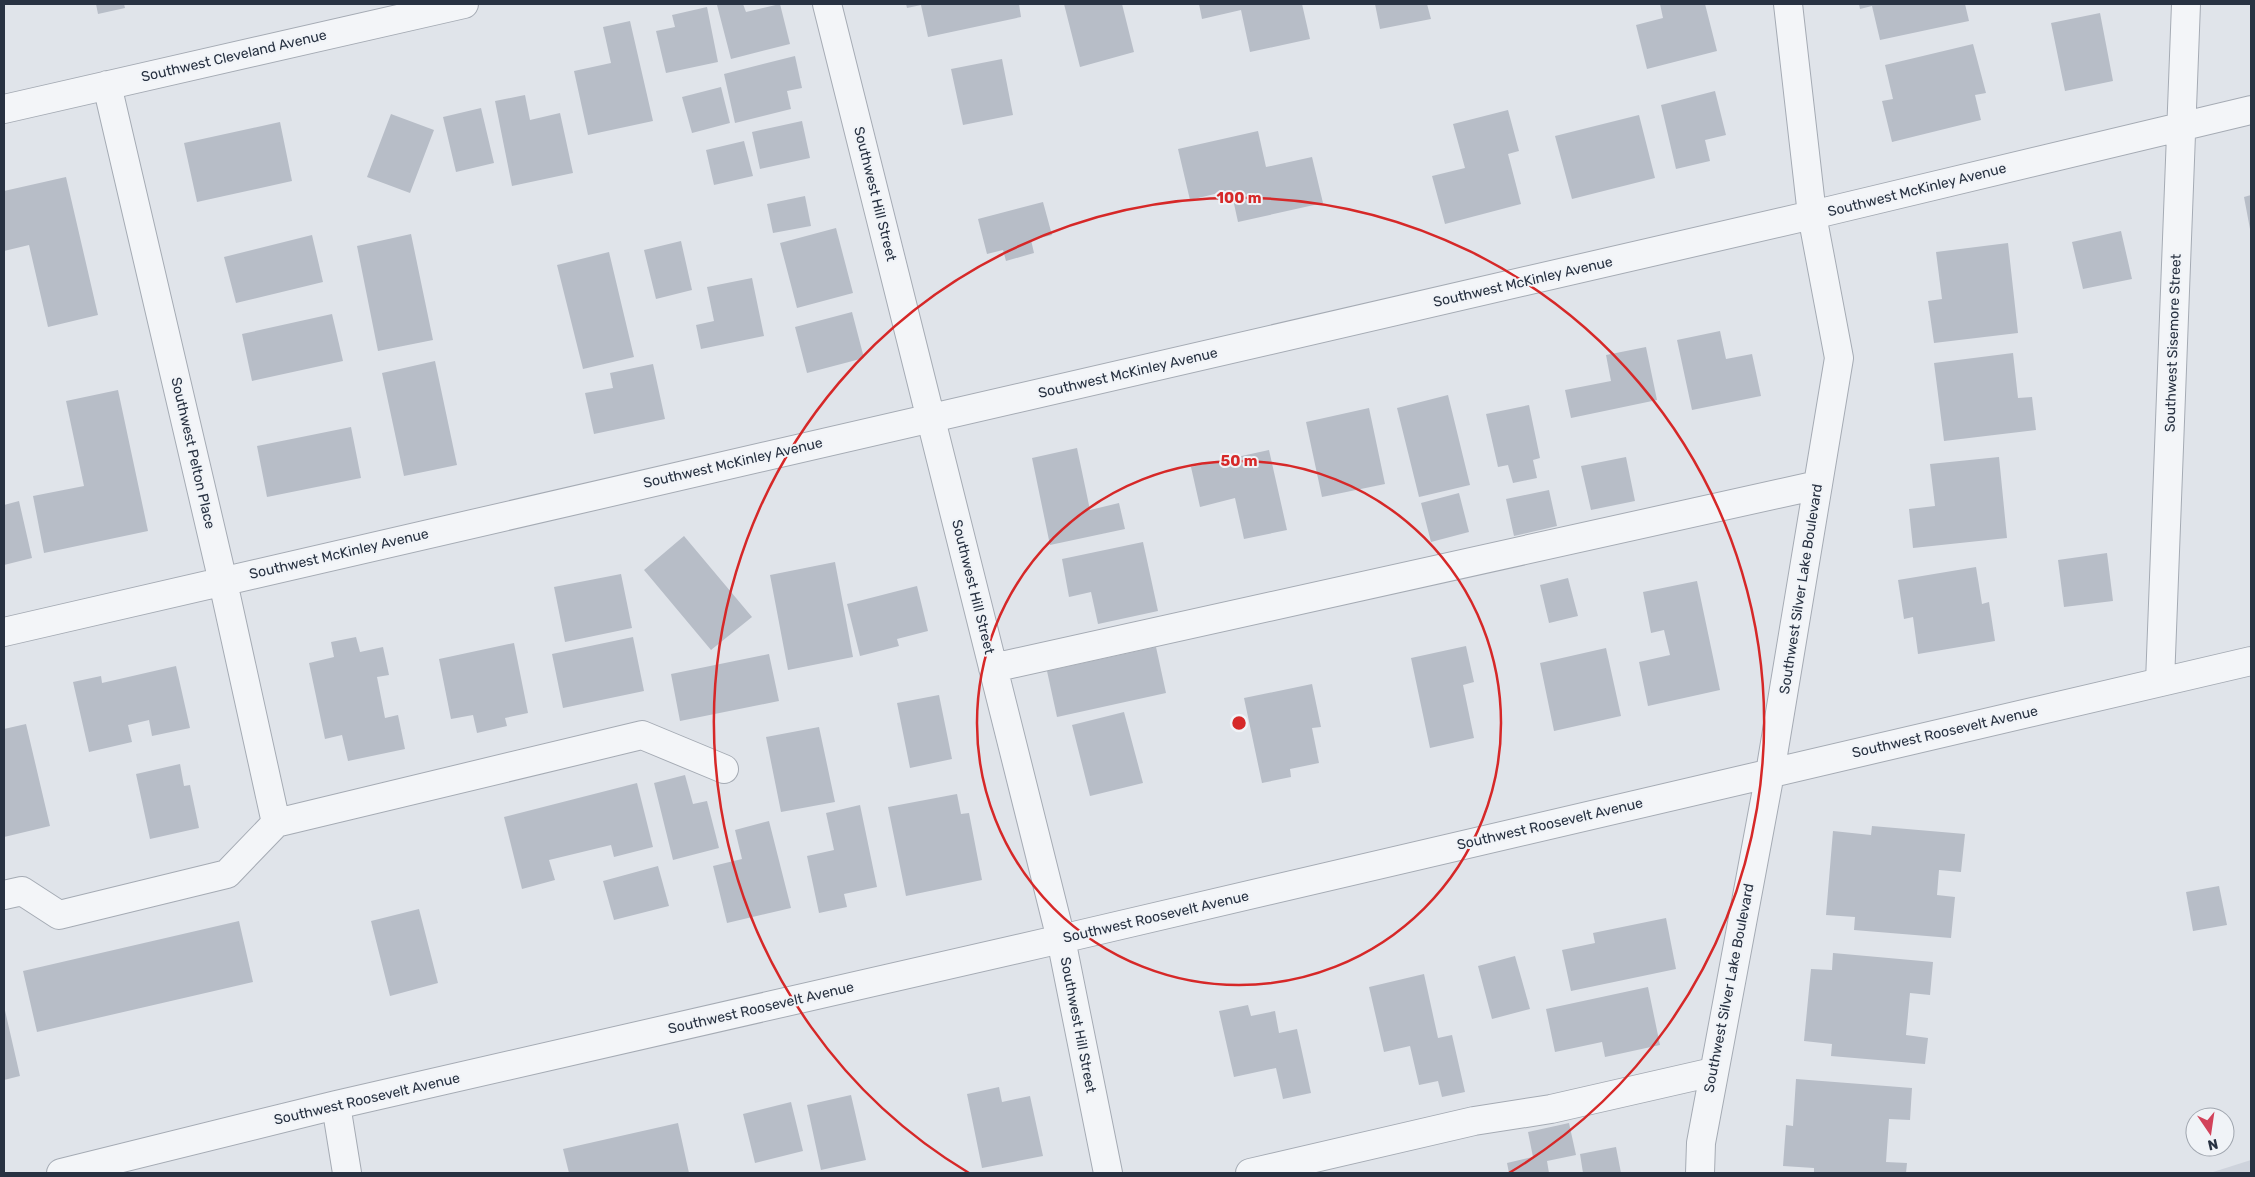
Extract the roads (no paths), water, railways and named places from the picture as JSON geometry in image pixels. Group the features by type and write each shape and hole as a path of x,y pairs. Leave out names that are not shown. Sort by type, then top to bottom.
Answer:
{"street":[{"name":"Southwest Cleveland Avenue","path":"4,109 464,4"},
{"name":"Southwest Hill Street","path":"826,4 1061,939 1108,1173"},
{"name":"Southwest Silver Lake Boulevard","path":"1700,1173 1701,1143 1713,1072 1770,773 1839,358 1812,216 1788,4"},
{"name":"Southwest Sisemore Street","path":"2160,682 2186,4"},
{"name":"Southwest Pelton Place","path":"106,85 223,582 276,823"},
{"name":"Southwest McKinley Avenue","path":"4,632 540,507 1812,216 2251,110"},
{"path":"994,668 1818,485"},
{"name":"Southwest Roosevelt Avenue","path":"61,1173 336,1105 1061,939 2251,661"},
{"path":"4,895 22,891 60,915 227,874 276,823 642,735 724,769"},
{"path":"1250,1173 1467,1122 1551,1108 1713,1072"},
{"path":"336,1105 347,1173"}]}
